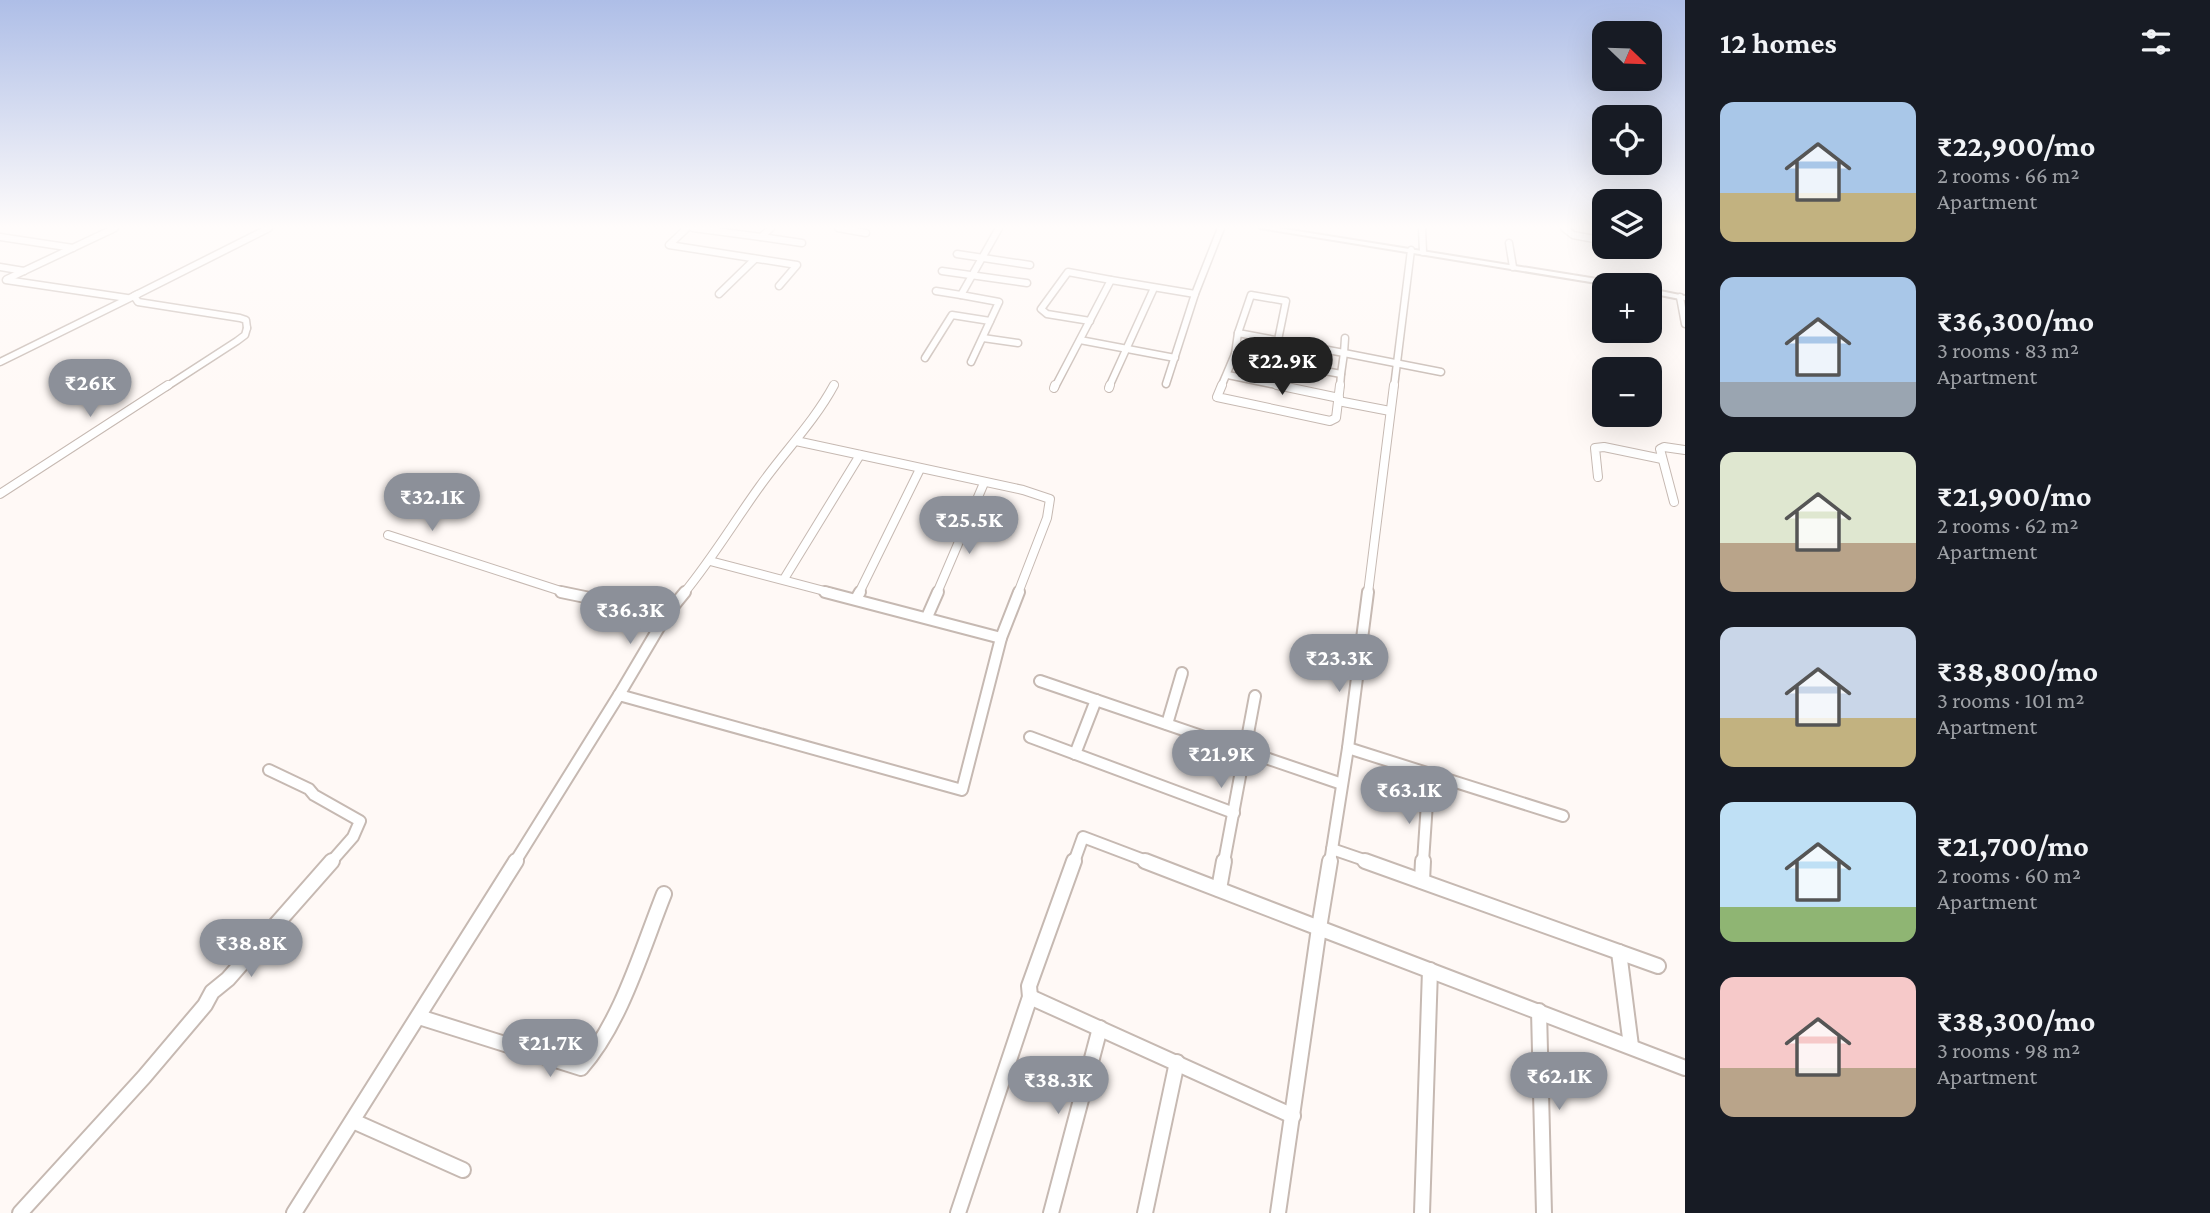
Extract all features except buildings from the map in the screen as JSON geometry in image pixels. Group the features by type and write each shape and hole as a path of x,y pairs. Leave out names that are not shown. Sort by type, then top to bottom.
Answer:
{"street":[{"path":"0,494 237,341 245,335 247,328 246,320 240,318 134,297 33,285"},
{"path":"0,362 158,285"},
{"path":"719,294 729,285"},
{"path":"961,295 966,285"},
{"path":"1059,285 1041,309 1046,314 1090,321"},
{"path":"1054,387 1109,285"},
{"path":"1136,285 1195,294"},
{"path":"1166,384 1199,285"},
{"path":"1278,1213 1348,747 1396,363 1411,285"},
{"path":"1109,388 1154,288"},
{"path":"936,290 998,301 971,362"},
{"path":"1662,293 1682,297 1685,324"},
{"path":"1278,341 1286,301 1251,295 1238,333 1235,354 1217,397 1330,421 1336,418 1345,338"},
{"path":"925,358 951,315 990,321"},
{"path":"0,486 247,328"},
{"path":"1238,333 1441,372"},
{"path":"983,338 1018,343"},
{"path":"1080,341 1175,358"},
{"path":"1235,354 1341,374"},
{"path":"1228,375 1390,411"},
{"path":"294,1213 419,1017 667,614 710,561 759,487 796,441 834,385"},
{"path":"619,695 962,790 1001,638 1047,518 1051,499 1031,492 796,441"},
{"path":"1598,477 1595,448 1604,447 1662,459"},
{"path":"1674,502 1660,449 1664,447 1685,450"},
{"path":"784,579 860,455"},
{"path":"856,599 920,469"},
{"path":"927,617 984,483"},
{"path":"388,535 575,596 667,614"},
{"path":"710,561 1001,638"},
{"path":"1167,724 1182,673"},
{"path":"1040,681 1342,784"},
{"path":"1219,890 1255,696"},
{"path":"1076,754 1096,700"},
{"path":"1030,737 1234,813"},
{"path":"1348,747 1563,816"},
{"path":"20,1213 144,1077 205,1005 212,992 229,979 353,837 360,821 314,795 309,789 268,770"},
{"path":"1422,881 1429,773"},
{"path":"958,1213 1030,997 1029,986 1083,837 1685,1068"},
{"path":"1332,849 1658,966"},
{"path":"419,1017 581,1068 592,1058 626,987 664,894"},
{"path":"1619,952 1631,1046"},
{"path":"1422,1213 1430,970"},
{"path":"1030,997 1293,1116"},
{"path":"1539,1012 1544,1213"},
{"path":"1051,1213 1100,1028"},
{"path":"1145,1213 1177,1062"},
{"path":"354,1121 463,1170"}]}
